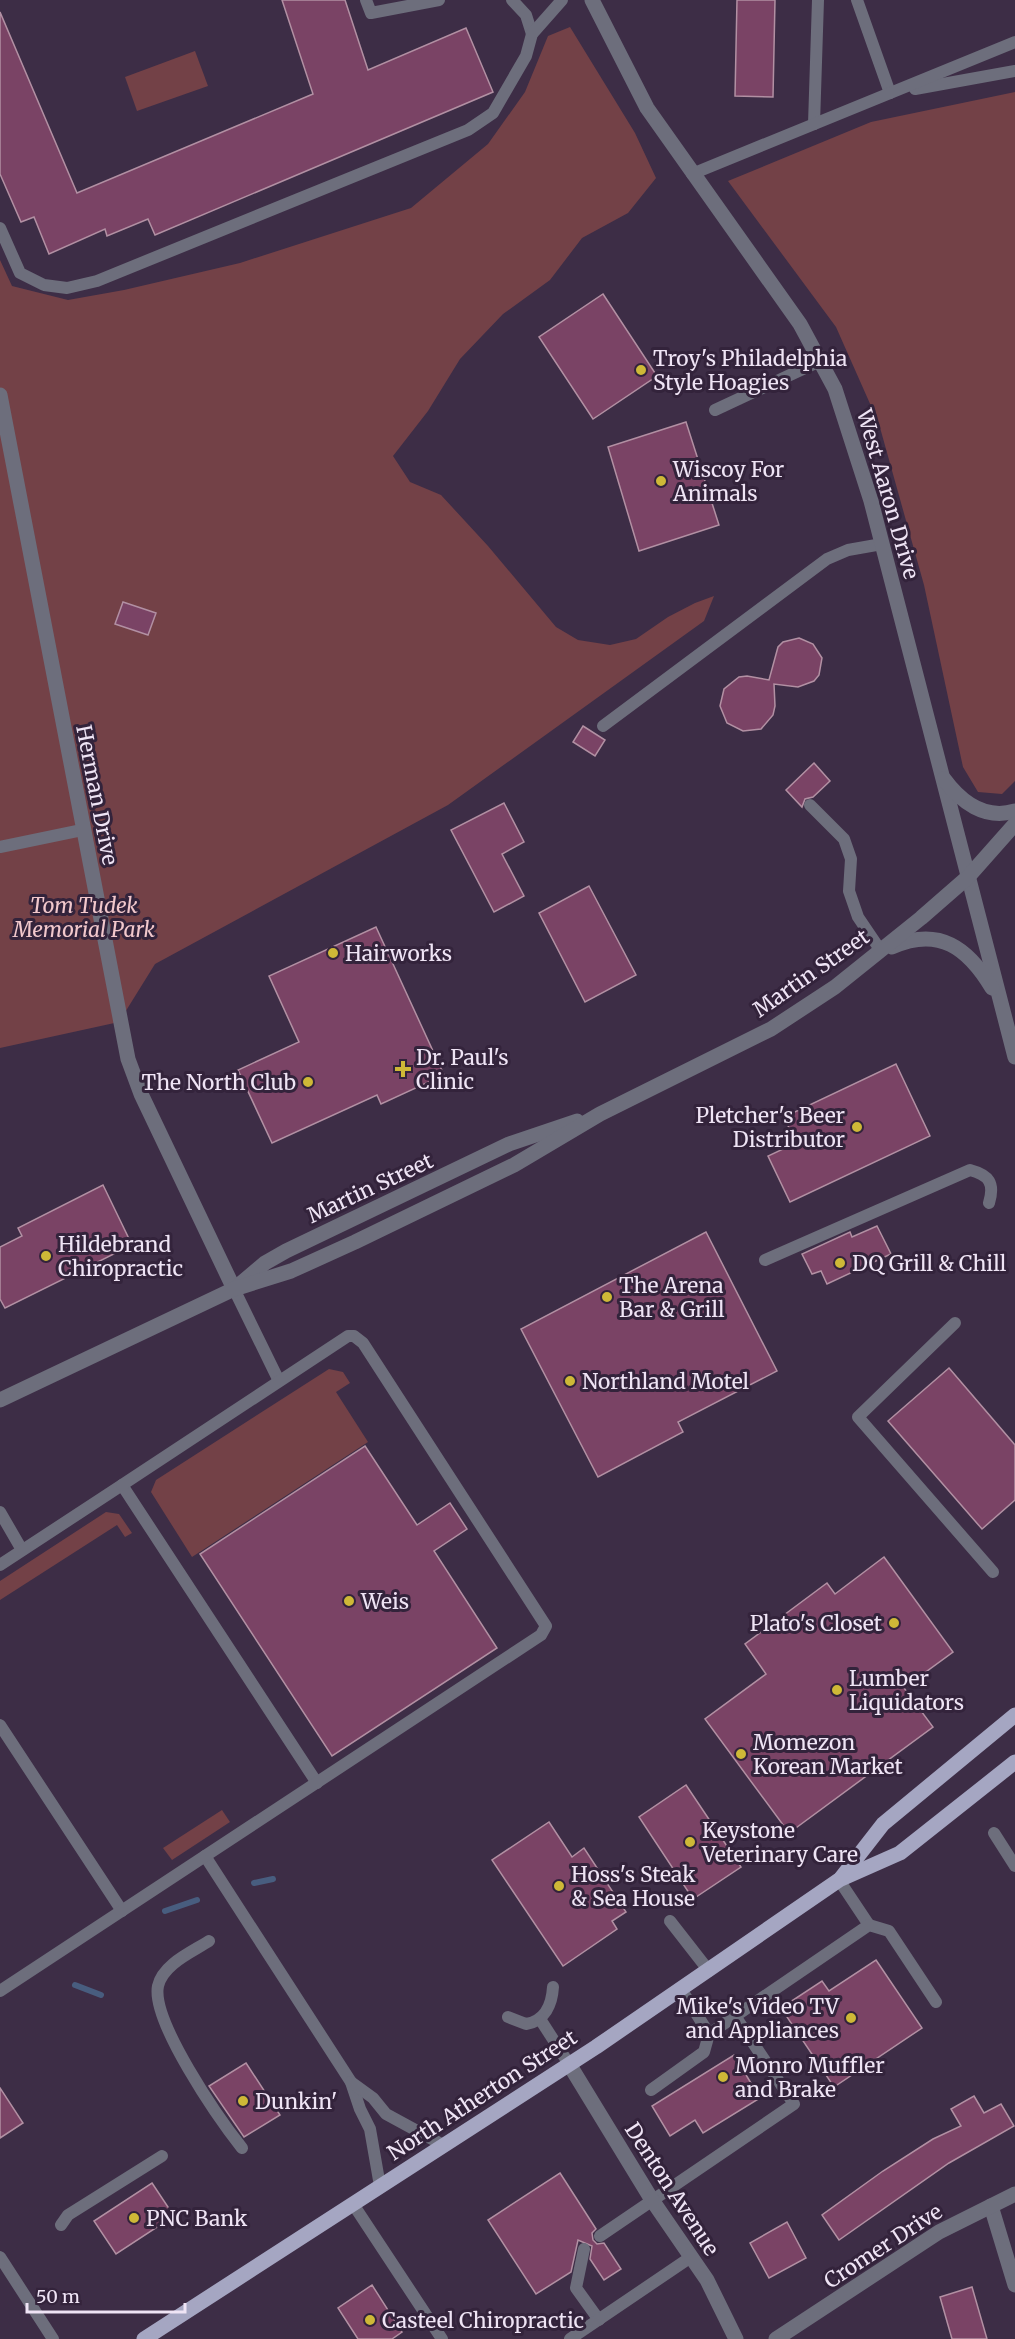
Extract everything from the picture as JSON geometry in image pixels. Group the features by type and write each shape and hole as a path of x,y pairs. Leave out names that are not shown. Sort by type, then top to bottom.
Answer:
{"main road":[{"name":"North Atherton Street","path":"839,1880 883,1824 1015,1715"},
{"name":"North Atherton Street","path":"144,2339 569,2064 709,1971 839,1880 900,1853 1015,1762"}],"street":[{"name":"West Aaron Drive","path":"592,0 647,108 779,294 822,360 855,444 1015,1057"},
{"name":"Herman Drive","path":"1,402 128,1059 141,1094 234,1289"},
{"path":"941,776 953,791 971,806 996,813 1015,811"},
{"name":"Martin Street","path":"0,1400 234,1289 266,1263 286,1251 508,1144 600,1114 771,1029 835,987 968,878 1015,824"},
{"path":"881,951 917,939 942,940 955,947 980,969 1000,1001"},
{"name":"Denton Avenue","path":"569,2064 652,2200 692,2257 727,2317 736,2339"},
{"name":"Cromer Drive","path":"776,2339 939,2232 1015,2194"},
{"path":"990,2206 1015,2285"}],"lane":[{"path":"366,0 371,14 439,0"},
{"path":"512,0 526,15 532,34"},
{"path":"0,228 20,273 44,285 67,288 97,281 468,130 493,113 526,56 532,34 562,0"},
{"path":"814,124 818,0"},
{"path":"857,0 890,93"},
{"path":"692,174 1015,42"},
{"path":"890,93 1015,71"},
{"path":"714,410 822,360"},
{"path":"603,726 827,559 848,550 882,544"},
{"path":"810,805 844,839 851,859 849,891 858,917 881,951"},
{"path":"0,847 82,830"},
{"path":"765,1260 970,1170 982,1173 991,1180 993,1190 989,1203"},
{"path":"234,1289 279,1382"},
{"path":"955,1323 858,1417 993,1572"},
{"path":"0,1565 348,1336 360,1338 546,1626 542,1635 0,1991"},
{"path":"122,1485 317,1783"},
{"path":"0,1512 22,1550"},
{"path":"0,1725 122,1911"},
{"path":"994,1833 1015,1866"},
{"path":"206,1856 351,2082 370,2129 380,2186"},
{"path":"839,1880 869,1925 889,1931 936,2002"},
{"path":"670,1921 709,1971"},
{"path":"651,2090 704,2052 709,2034 869,1925"},
{"path":"209,1941 175,1962 165,1972 158,1985 158,2002 173,2042 242,2148"},
{"path":"508,2017 526,2024 540,2019 550,2003 553,1987"},
{"path":"681,1989 709,2034"},
{"path":"600,2236 794,2104 735,2016"},
{"path":"540,2019 569,2064"},
{"path":"351,2082 373,2097 386,2114 443,2145"},
{"path":"61,2225 68,2215 162,2156"},
{"path":"353,2204 442,2339"},
{"path":"584,2249 576,2288 599,2320"},
{"path":"0,2257 53,2339"},
{"path":"570,2339 692,2257"}],"green space":[{"name":"Tom Tudek Memorial Park","path":"570,27 635,133 656,178 628,213 582,238 550,280 503,314 460,359 428,411 393,456 410,482 441,495 488,546 556,627 578,640 610,645 636,639 668,617 714,596 704,621 448,805 155,964 119,1022 0,1048 0,260 12,286 68,300 124,290 240,263 411,208 488,144 525,92 548,36"},
{"path":"195,51 208,86 137,111 125,77"},
{"path":"1015,92 1015,781 1002,794 978,792 963,767 924,585 879,424 836,327 728,181 871,122"},
{"path":"329,1369 343,1372 350,1383 336,1392 368,1442 192,1557 151,1492 156,1480"},
{"path":"106,1512 119,1514 132,1533 125,1537 117,1525 0,1600 0,1581"},
{"path":"222,1810 230,1822 172,1860 163,1848"}],"building":[{"path":"282,0 345,0 368,70 466,28 493,92 155,235 148,219 107,236 105,229 49,254 34,217 21,222 0,174 0,12 77,193 313,94"},
{"path":"737,0 775,0 773,97 735,96"},
{"path":"603,294 657,376 593,419 539,337"},
{"name":"Wiscoy For Animals","path":"686,422 719,525 639,551 608,447"},
{"path":"123,602 156,613 148,635 115,624"},
{"path":"799,638 813,644 822,658 819,675 814,681 798,687 774,684 773,715 761,729 743,731 727,723 720,706 724,689 739,677 769,680 778,647 783,642"},
{"path":"583,726 605,740 595,756 573,742"},
{"path":"814,763 830,781 813,797 805,799 802,807 786,790"},
{"path":"504,803 524,842 502,854 524,896 494,912 451,830"},
{"path":"589,886 636,975 585,1002 539,913"},
{"path":"376,927 444,1075 381,1104 377,1095 272,1143 238,1070 299,1042 269,976"},
{"name":"Pletcher's Beer Distributor","path":"896,1064 930,1136 790,1202 768,1156 796,1143 784,1117"},
{"path":"103,1185 132,1245 5,1308 0,1299 0,1247 22,1236 18,1228"},
{"name":"DQ Grill & Chill","path":"877,1226 891,1254 827,1284 821,1271 812,1274 802,1254 850,1232 852,1237"},
{"path":"706,1232 777,1371 678,1422 683,1432 598,1477 521,1329"},
{"path":"949,1368 1015,1445 1015,1500 982,1529 888,1421"},
{"name":"Weis","path":"365,1446 417,1525 450,1503 467,1529 434,1551 497,1648 332,1756 200,1554"},
{"path":"884,1557 953,1652 904,1688 933,1727 789,1833 705,1719 766,1674 745,1644 827,1583 835,1594"},
{"name":"Keystone Veterinary Care","path":"686,1785 741,1867 693,1899 639,1817"},
{"name":"Hoss's Steak & Sea House","path":"549,1822 572,1857 584,1848 626,1912 612,1921 617,1929 563,1966 492,1860"},
{"name":"Mike's Video TV and Appliances","path":"876,1960 922,2028 834,2087 781,2008 822,1981 829,1991"},
{"name":"Monro Muffler and Brake","path":"734,2055 760,2098 703,2133 695,2120 670,2136 652,2106"},
{"name":"Dunkin'","path":"246,2063 280,2115 244,2137 209,2086"},
{"path":"0,2088 23,2123 0,2138"},
{"path":"974,2096 984,2113 1001,2104 1014,2126 949,2163 839,2240 822,2215 883,2171 933,2139 961,2126 951,2109"},
{"path":"560,2173 596,2229 592,2233 593,2240 597,2244 604,2243 621,2269 604,2280 590,2259 592,2246 578,2240 571,2272 536,2294 488,2220"},
{"name":"PNC Bank","path":"152,2183 174,2216 116,2254 94,2221"},
{"path":"787,2222 806,2258 769,2278 750,2243"},
{"name":"Casteel Chiropractic","path":"372,2285 402,2332 392,2339 358,2339 338,2308"},
{"path":"972,2287 987,2339 952,2339 940,2297"}],"waterway":[{"path":"254,1883 273,1879"},
{"path":"165,1911 197,1900"},
{"path":"75,1985 101,1995"}],"place":[{"name":"Troy's Philadelphia Style Hoagies","path":"641,370"},
{"name":"Wiscoy For Animals","path":"661,481"},
{"name":"Hairworks","path":"333,953"},
{"name":"Dr. Paul's Clinic","path":"403,1069"},
{"name":"The North Club","path":"308,1082"},
{"name":"Pletcher's Beer Distributor","path":"857,1127"},
{"name":"Hildebrand Chiropractic","path":"46,1256"},
{"name":"DQ Grill & Chill","path":"840,1263"},
{"name":"The Arena Bar & Grill","path":"607,1297"},
{"name":"Northland Motel","path":"570,1381"},
{"name":"Weis","path":"349,1601"},
{"name":"Plato's Closet","path":"894,1623"},
{"name":"Lumber Liquidators","path":"837,1690"},
{"name":"Momezon Korean Market","path":"741,1754"},
{"name":"Keystone Veterinary Care","path":"690,1842"},
{"name":"Hoss's Steak & Sea House","path":"559,1886"},
{"name":"Mike's Video TV and Appliances","path":"851,2018"},
{"name":"Monro Muffler and Brake","path":"723,2077"},
{"name":"Dunkin'","path":"243,2101"},
{"name":"PNC Bank","path":"134,2218"},
{"name":"Casteel Chiropractic","path":"370,2320"}]}
